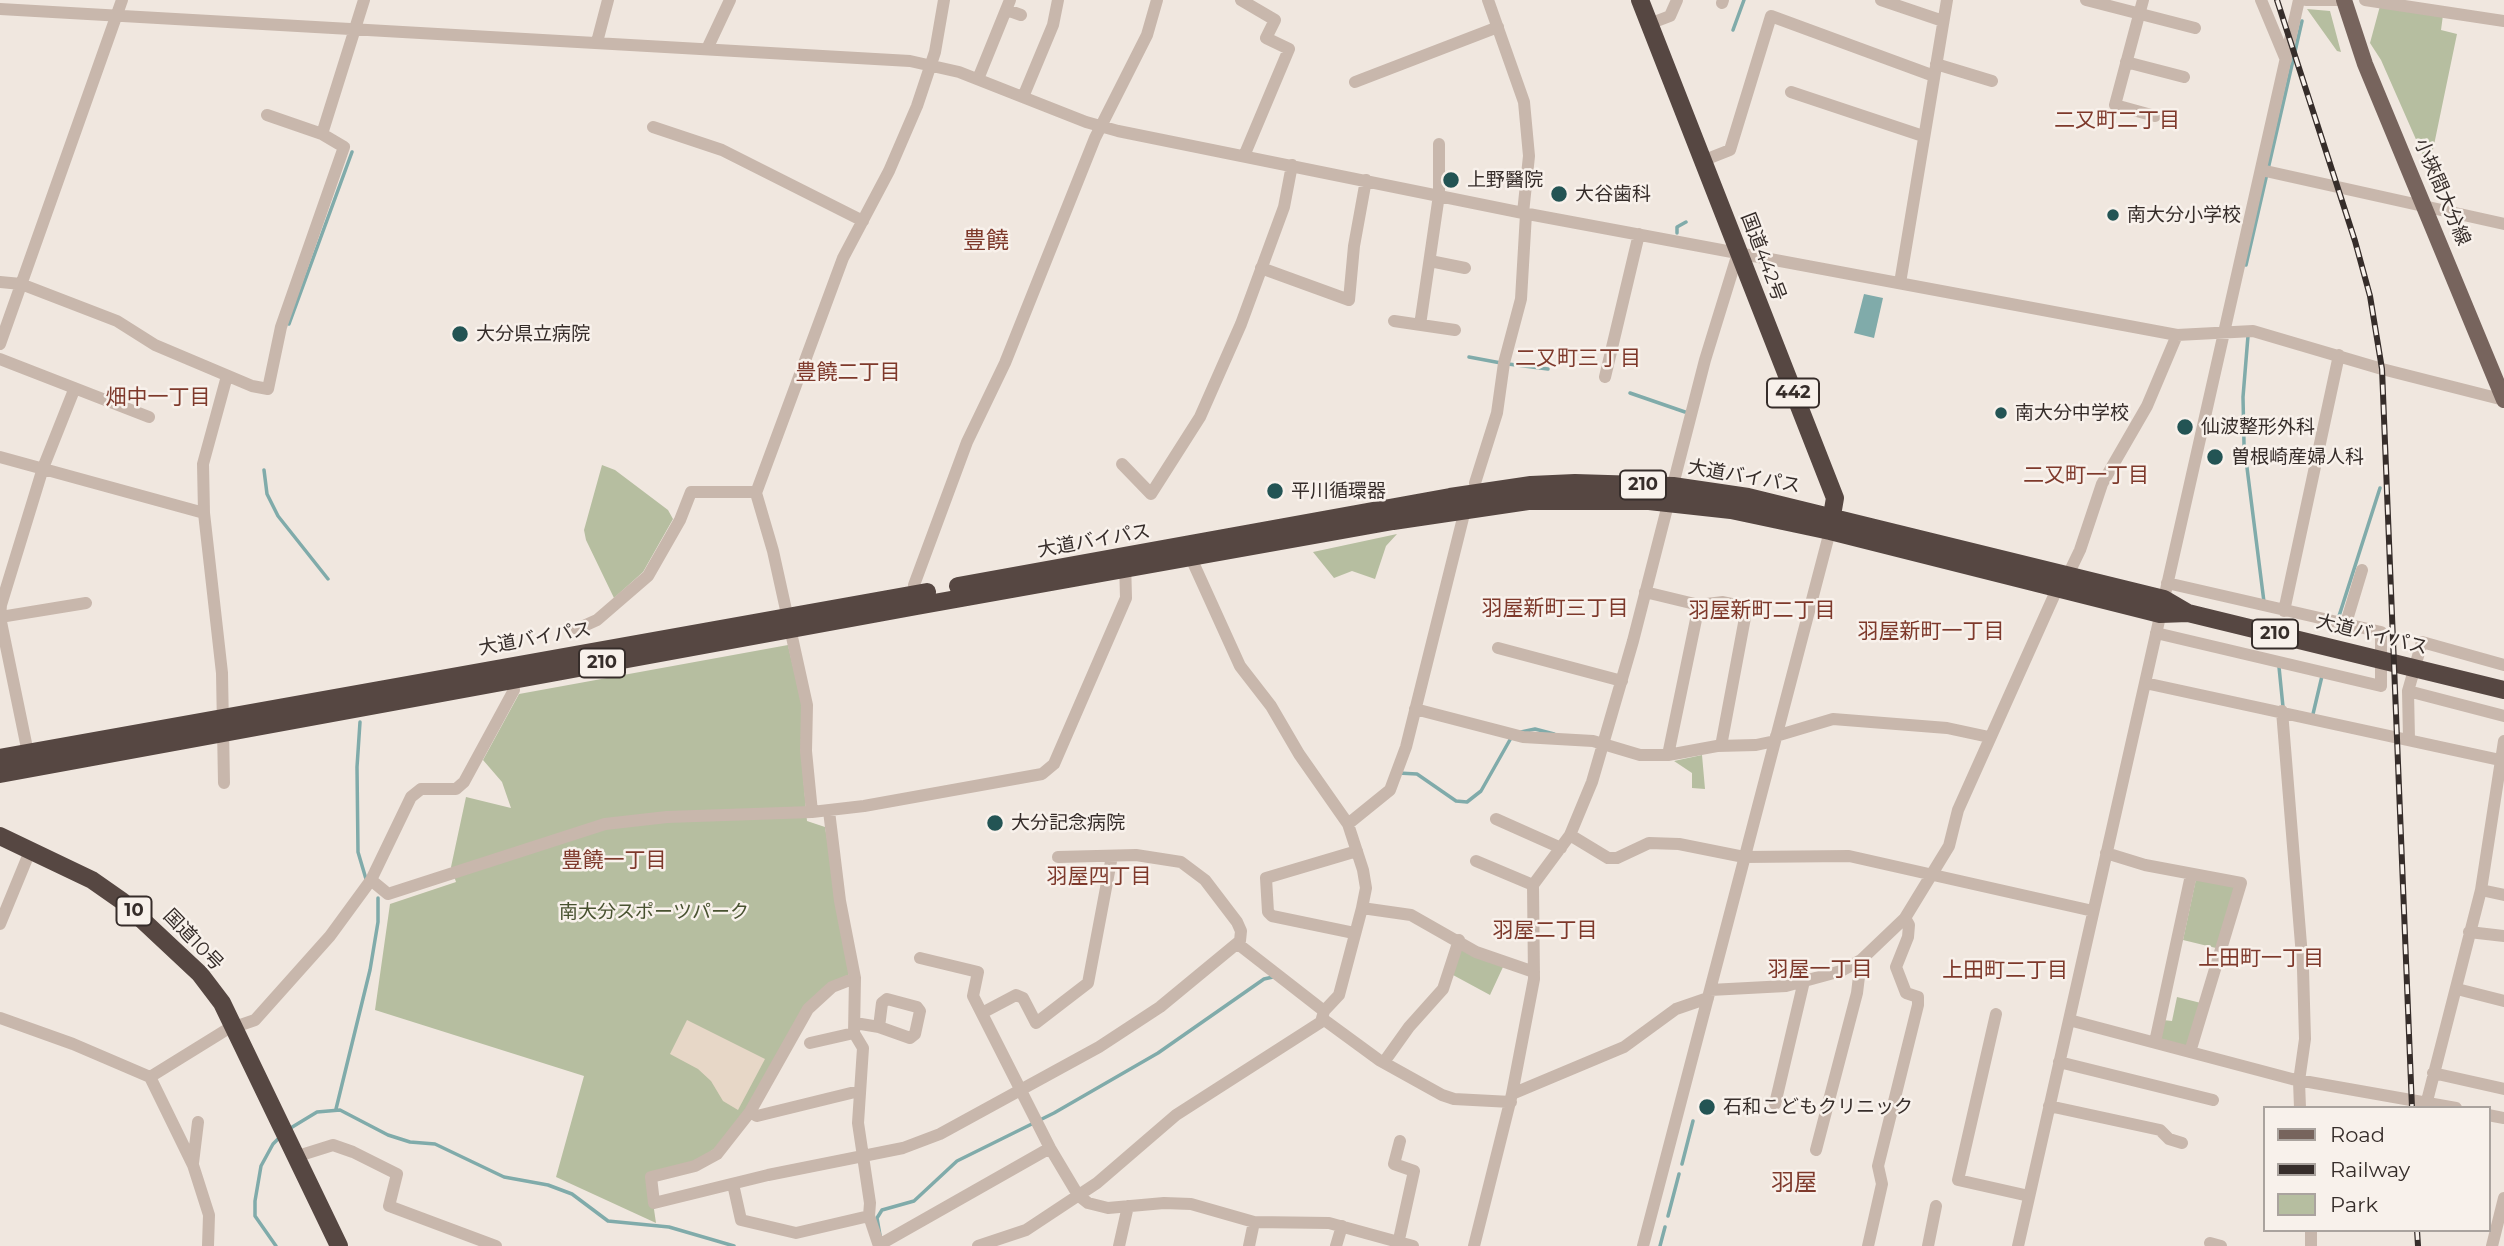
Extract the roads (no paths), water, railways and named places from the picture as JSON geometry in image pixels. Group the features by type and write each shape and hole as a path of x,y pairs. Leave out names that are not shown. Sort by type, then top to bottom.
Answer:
{"highway":[{"name":"国道442号","path":"1640,0 1835,498 1832,523"},
{"name":"大道バイパス","path":"0,774 225,725 1480,499 1582,499 1671,495 1748,497 1832,523 2062,582 2164,599 2188,613 2504,690"},
{"name":"大道バイパス","path":"0,758 512,680 787,623"},
{"name":"国道10号","path":"0,836 92,880 122,901 200,974 222,1003 234,1026 297,1152 339,1246"},
{"name":"国道10号","path":"0,844 28,856 86,889 116,911 190,976 234,1026"}],"main road":[{"name":"小挾間大分線","path":"2343,0 2365,64 2504,400"}],"street":[{"path":"0,344 122,0"},
{"path":"322,134 364,0"},
{"path":"597,43 608,0"},
{"path":"707,49 730,0"},
{"path":"812,812 806,758 807,705 773,551 759,510 756,492 833,284 907,130 932,64 944,0"},
{"path":"1023,97 1053,25 1058,0"},
{"path":"916,600 914,584 967,442 1005,363 1101,127 1147,35 1157,0"},
{"path":"1241,0 1275,20 1266,38 1289,49 1244,156"},
{"path":"1480,499 1475,483 1497,413 1504,363 1521,299 1529,168 1525,110 1519,84 1488,0"},
{"path":"1649,24 1670,16 1677,0"},
{"path":"1881,0 1943,21"},
{"path":"1900,283 1947,0"},
{"path":"2086,0 2195,28"},
{"path":"2143,0 2115,105 2155,116"},
{"path":"2261,0 2286,60"},
{"path":"2018,1246 2299,0"},
{"path":"2306,0 2343,0"},
{"path":"2365,0 2504,21"},
{"path":"978,79 1008,5 1021,15"},
{"path":"0,9 932,64 1101,127 1525,213 2177,335 2253,331 2504,400"},
{"path":"1702,161 1730,150 1771,16 1935,70 1992,81"},
{"path":"1355,82 1499,27"},
{"path":"2126,62 2184,77"},
{"path":"1791,92 1923,136"},
{"path":"0,282 21,284 117,321 155,345 227,376 268,389 281,327 344,147 322,134 267,115"},
{"path":"653,127 722,150 863,221"},
{"path":"1420,325 1439,195 1439,144"},
{"path":"1122,464 1151,494 1200,417 1241,324 1284,207 1292,165"},
{"path":"2261,170 2425,204 2504,224"},
{"path":"1261,268 1349,300 1354,246 1366,180"},
{"path":"1605,377 1639,234"},
{"path":"1474,1246 1511,1098 1534,972 1532,885 1570,835 1603,744 1671,495 1704,360 1738,253"},
{"path":"1430,261 1465,268"},
{"path":"1394,321 1455,330"},
{"path":"1238,944 1384,1062 1454,1099 1511,1098 1623,1047 1676,1009 1709,994 1766,989 1804,981 1840,971 1861,960 1905,918 1949,846 1958,810 1989,737 2062,582 2080,550 2102,484 2147,405 2177,335"},
{"path":"2284,611 2339,355"},
{"path":"0,359 149,417"},
{"path":"224,783 225,725 204,513 203,464 227,376"},
{"path":"29,753 0,617 43,468 74,390"},
{"path":"0,457 204,513"},
{"path":"577,629 606,613 648,576 680,520 691,492 756,492"},
{"path":"1348,824 1390,790 1406,747 1463,518 1456,503"},
{"path":"1643,1246 1832,523"},
{"path":"978,1246 1020,1233 1078,1195 1105,1176 1175,1115 1324,1015 1339,995 1366,888 1348,824 1299,754 1271,706 1240,666 1185,553"},
{"path":"371,880 388,894 605,824 667,817 829,811 1029,779 1054,764 1126,598 1125,563"},
{"path":"2346,623 2361,570"},
{"path":"1645,592 1699,605 1723,602 1747,607 1721,746"},
{"path":"2156,633 2381,686 2381,632 2284,611 2164,599"},
{"path":"0,617 86,603"},
{"path":"1668,755 1699,605"},
{"path":"2409,739 2408,691 2422,642 2504,665"},
{"path":"1498,648 1622,681"},
{"path":"150,1077 234,1026 255,1020 330,936 371,880 411,797 421,789 456,789 464,782 514,690 512,680"},
{"path":"2145,683 2502,760"},
{"path":"2408,691 2504,716"},
{"path":"1415,709 1523,737 1603,744 1640,755 1668,755 1721,746 1756,745 1833,719 1947,728 1989,737"},
{"path":"2282,711 2303,969 2305,1039 2299,1081 2300,1106"},
{"path":"2427,1101 2481,890 2504,741"},
{"path":"829,811 840,901 855,978 854,1028 863,1048 858,1123 865,1155 869,1216 879,1246 1050,1148"},
{"path":"1496,819 1561,848"},
{"path":"1570,835 1608,858 1616,858 1649,844 1679,844 1744,857 1774,859 1833,854 2094,911"},
{"path":"1354,933 1272,916 1268,912 1266,878 1357,850"},
{"path":"2106,853 2191,875 2241,883 2190,1052"},
{"path":"0,924 28,856"},
{"path":"982,1013 1016,995 1023,998 1036,1023 1088,983 1112,856"},
{"path":"855,978 832,987 808,1009 750,1112 717,1154 695,1166 651,1177 654,1203 919,1142 962,1124 1088,1054 1160,1007 1238,944 1239,924 1205,880 1191,867 1158,857 1058,858"},
{"path":"1476,861 1532,885"},
{"path":"2155,1042 2191,875"},
{"path":"2481,890 2504,895"},
{"path":"1362,908 1411,915 1476,952 1534,972"},
{"path":"1868,1246 1882,1184 1878,1166 1919,997 1906,993 1896,967 1908,937 1909,925 1905,918"},
{"path":"2469,932 2504,936"},
{"path":"1384,1062 1409,1027 1443,989 1459,940"},
{"path":"920,958 978,972 973,996 1020,1092 1078,1195 1095,1207 1191,1204 1254,1222 1321,1222 1413,1246"},
{"path":"1816,1150 1857,993 1861,960"},
{"path":"1774,1104 1804,981"},
{"path":"2457,989 2504,1001"},
{"path":"1996,1014 1958,1180 2029,1196"},
{"path":"0,1018 73,1044 150,1077 193,1165 209,1215 208,1246"},
{"path":"2069,1020 2299,1081 2448,1106"},
{"path":"810,1043 854,1028 879,1027"},
{"path":"2059,1062 2213,1100"},
{"path":"2433,1073 2504,1089"},
{"path":"750,1112 757,1116 859,1091"},
{"path":"2049,1106 2160,1130 2169,1139 2182,1143"},
{"path":"193,1165 198,1122"},
{"path":"1398,1244 1415,1171 1394,1164 1400,1141"},
{"path":"297,1152 333,1145 353,1152 397,1174 389,1206 496,1246"},
{"path":"733,1184 741,1220 796,1233 869,1216"},
{"path":"2492,1246 2504,1198"},
{"path":"1119,1246 1128,1206"},
{"path":"1927,1246 1936,1206"},
{"path":"1249,1246 1254,1222"},
{"path":"1336,1246 1342,1226"}],"water":[{"path":"1864,294 1883,298 1874,338 1854,333"}],"waterway":[{"path":"1733,30 1744,0"},
{"path":"2246,265 2302,21"},
{"path":"289,324 352,152"},
{"path":"1677,233 1677,227 1686,222"},
{"path":"2248,336 2243,397 2244,444 2264,602"},
{"path":"1469,357 1501,363"},
{"path":"1508,364 1548,369"},
{"path":"1630,393 1685,412"},
{"path":"264,470 267,494 278,516 328,579"},
{"path":"2339,616 2380,488"},
{"path":"2279,667 2283,707"},
{"path":"2313,714 2322,676"},
{"path":"360,722 357,767 358,852 366,879"},
{"path":"1521,732 1535,729 1554,734"},
{"path":"1398,773 1417,774 1456,801 1467,802 1481,791 1511,738"},
{"path":"336,1109 370,970 378,922 378,898"},
{"path":"881,1241 877,1218 882,1210 914,1201 957,1161 1054,1113 1158,1053 1264,979 1273,977"},
{"path":"289,1129 317,1112 340,1110 388,1135 410,1142 435,1144 504,1177 548,1185 572,1194 608,1221 669,1227 734,1246"},
{"path":"1682,1164 1693,1121"},
{"path":"276,1246 255,1216 255,1201 261,1166 273,1144 281,1136"},
{"path":"1668,1216 1679,1174"},
{"path":"1660,1246 1665,1227"}],"railway":[{"path":"2277,0 2355,241 2370,296 2382,369 2412,1106"},
{"path":"2417,1232 2418,1246"}],"place":[{"name":"上野醫院","path":"1451,180"},
{"name":"大谷歯科","path":"1559,194"},
{"name":"南大分小学校","path":"2113,215"},
{"name":"大分県立病院","path":"460,334"},
{"name":"南大分中学校","path":"2001,413"},
{"name":"仙波整形外科","path":"2185,427"},
{"name":"曽根崎産婦人科","path":"2215,457"},
{"name":"平川循環器","path":"1275,491"},
{"name":"大分記念病院","path":"995,823"},
{"name":"石和こどもクリニック","path":"1707,1107"}],"district":[{"name":"二又町二丁目","path":"2117,121"},
{"name":"豊饒","path":"986,241"},
{"name":"二又町三丁目","path":"1578,359"},
{"name":"豊饒二丁目","path":"848,373"},
{"name":"畑中一丁目","path":"158,398"},
{"name":"二又町一丁目","path":"2086,476"},
{"name":"羽屋新町三丁目","path":"1555,609"},
{"name":"羽屋新町二丁目","path":"1762,611"},
{"name":"羽屋新町一丁目","path":"1931,632"},
{"name":"豊饒一丁目","path":"614,861"},
{"name":"羽屋四丁目","path":"1099,877"},
{"name":"羽屋二丁目","path":"1545,931"},
{"name":"上田町一丁目","path":"2261,959"},
{"name":"羽屋一丁目","path":"1820,970"},
{"name":"上田町二丁目","path":"2005,971"},
{"name":"羽屋","path":"1794,1183"}],"park label":[{"name":"南大分スポーツパーク","path":"654,912"}]}
